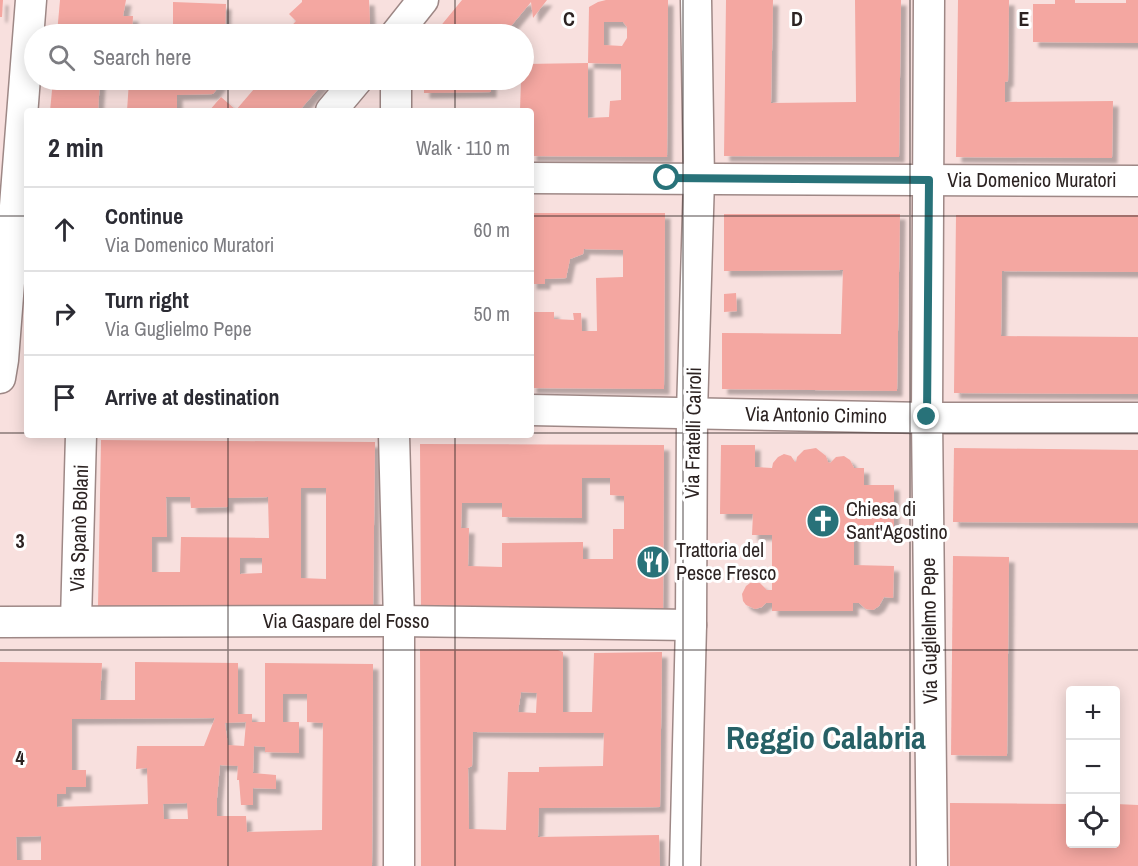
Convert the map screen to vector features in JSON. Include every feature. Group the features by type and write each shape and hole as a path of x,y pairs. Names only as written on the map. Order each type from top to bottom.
{"street":[{"path":"30,24 32,0"},
{"path":"395,0 395,24"},
{"path":"403,24 423,0"},
{"name":"Via Fratelli Cairoli","path":"685,866 691,625 692,412 699,179 696,0"},
{"name":"Via Guglielmo Pepe","path":"929,0 927,417 932,866"},
{"path":"0,378 24,82"},
{"path":"334,108 349,90"},
{"path":"396,90 396,108"},
{"name":"Via Domenico Muratori","path":"534,178 1138,181"},
{"name":"Via Antonio Cimino","path":"534,410 1138,418"},
{"name":"Via Spanò Bolani","path":"76,621 81,438"},
{"path":"394,438 399,621 399,866"},
{"name":"Via Gaspare del Fosso","path":"0,622 399,621 691,625"}],"building":[{"path":"0,0 3,0 2,17 0,17"},
{"path":"60,0 126,0 123,16 133,16 133,24 58,24"},
{"path":"302,0 369,0 370,24 293,24 296,21 289,14"},
{"path":"462,0 547,0 533,18 531,2 513,24 442,24"},
{"path":"606,0 668,0 667,157 534,156 534,108 520,108 521,90 534,90 534,64 588,63 589,7","holes":["604,22 623,22 627,27 627,38 622,46 604,45","588,63 621,64 621,100 610,101 609,117 588,118"]},
{"path":"726,0 773,0 771,103 856,102 855,0 901,0 899,157 724,156"},
{"path":"958,0 1009,0 1008,81 1005,82 1005,102 1113,101 1112,158 956,157"},
{"path":"1055,0 1075,0 1075,3 1126,3 1126,0 1138,0 1138,43 1033,42 1033,4 1055,4"},
{"path":"173,2 226,4 225,24 173,24"},
{"path":"52,90 99,90 98,108 50,108"},
{"path":"128,90 216,90 213,94 177,95 177,108 127,108"},
{"path":"253,90 317,90 302,108 238,108"},
{"path":"424,90 491,90 491,92 424,93"},
{"path":"221,97 234,108 212,108"},
{"path":"534,213 665,213 664,389 534,388 534,312 554,312 554,319 574,320 573,313 581,313 582,331 597,331 596,278 623,277 623,250 584,249 583,254 570,259 566,278 545,279 545,284 534,284"},
{"path":"724,214 900,214 897,391 722,389 722,333 841,334 843,270 724,271"},
{"path":"956,215 1138,215 1138,272 1002,271 1001,336 1138,337 1138,394 954,393"},
{"path":"736,293 737,311 724,312 724,294"},
{"path":"101,440 375,442 373,611 98,607","holes":["301,488 326,488 326,579 301,578","166,497 190,497 191,508 228,507 228,498 268,497 269,538 181,537 180,572 152,572 152,537 167,537","240,558 262,558 262,573 240,574"]},
{"path":"420,444 664,445 663,614 421,611","holes":["582,478 610,478 610,495 624,496 624,529 613,529 613,559 583,559 583,542 502,543 502,567 468,566 469,528 461,528 462,503 502,503 502,517 582,518"]},
{"name":"Chiesa di Sant'Agostino","path":"721,445 755,445 755,467 772,468 778,457 784,454 791,456 796,462 797,457 804,450 816,448 826,456 830,463 836,457 844,456 850,460 854,468 864,468 864,485 894,485 894,529 854,529 854,565 894,566 893,598 884,597 879,606 873,610 866,609 859,603 853,603 853,611 772,611 772,603 766,603 755,609 746,605 742,594 750,583 760,583 767,590 772,590 772,535 752,535 753,514 720,514"},
{"path":"954,448 1138,450 1138,523 953,522"},
{"path":"953,556 1009,557 1007,756 951,755"},
{"path":"420,649 558,650 563,652 563,712 592,712 594,653 662,652 660,807 539,808 538,837 659,835 660,866 421,866","holes":["521,692 537,693 536,713 518,712","473,732 604,733 603,766 539,767 539,772 508,772 506,830 469,829 468,768 472,766"]},
{"path":"0,662 102,663 100,700 135,700 135,662 238,663 238,714 252,714 252,722 265,722 265,663 373,664 372,866 0,866","holes":["283,694 307,694 307,722 323,723 322,830 247,832 246,816 217,816 220,765 238,766 237,780 239,780 241,805 253,805 253,788 276,789 276,775 253,773 254,746 265,747 265,752 299,753 299,722 283,722","215,718 204,746 137,746 136,769 147,768 148,804 57,807 57,794 66,794 66,787 86,787 86,770 72,770 72,719","246,722 244,746 228,745 225,723","187,803 188,819 164,819 163,804","41,836 41,860 17,860 16,837"]},
{"path":"950,803 1066,804 1066,848 1120,848 1120,804 1138,805 1138,866 950,866"}],"place":[{"name":"Chiesa di Sant'Agostino","path":"823,521"},
{"name":"Trattoria del Pesce Fresco","path":"653,562"}],"district":[{"name":"Reggio Calabria","path":"826,738"}],"route":[{"path":"667,178 929,180 927,417"}]}
